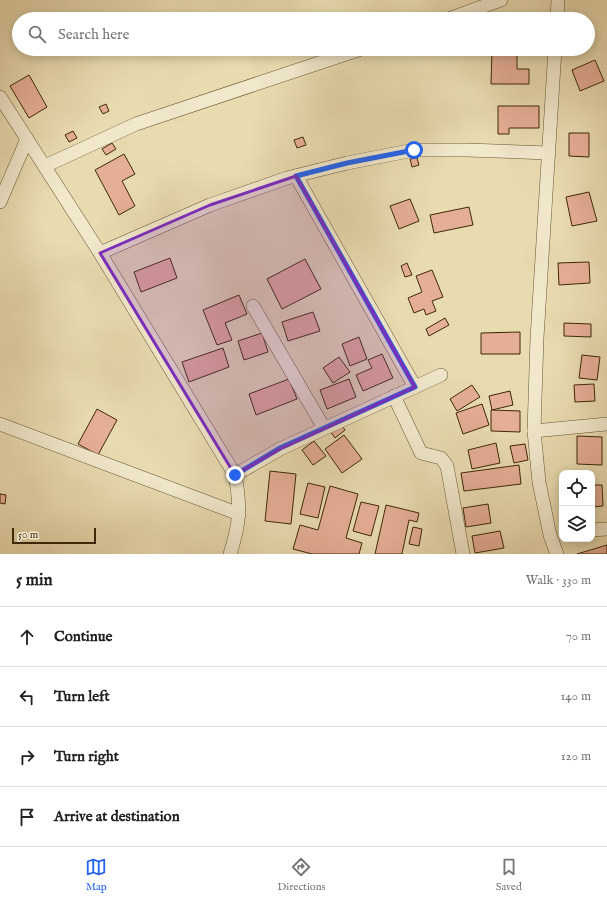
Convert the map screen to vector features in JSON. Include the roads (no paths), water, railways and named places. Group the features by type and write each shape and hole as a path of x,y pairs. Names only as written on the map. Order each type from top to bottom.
{"street":[{"path":"463,12 482,3 501,0"},
{"path":"557,12 558,0"},
{"path":"45,166 136,124 340,56"},
{"path":"555,56 550,153 537,338 534,431 538,482 556,534 557,554"},
{"path":"0,97 100,253 235,475 239,500 239,514 236,533 230,554"},
{"path":"0,202 27,139"},
{"path":"100,253 210,205 296,176 347,163 414,150 550,153"},
{"path":"296,176 415,387"},
{"path":"253,306 324,428"},
{"path":"235,475 280,448 441,375"},
{"path":"394,396 421,453 441,458 447,466 463,554"},
{"path":"0,424 239,514"},
{"path":"534,431 607,424"},
{"path":"595,530 607,529"}]}
